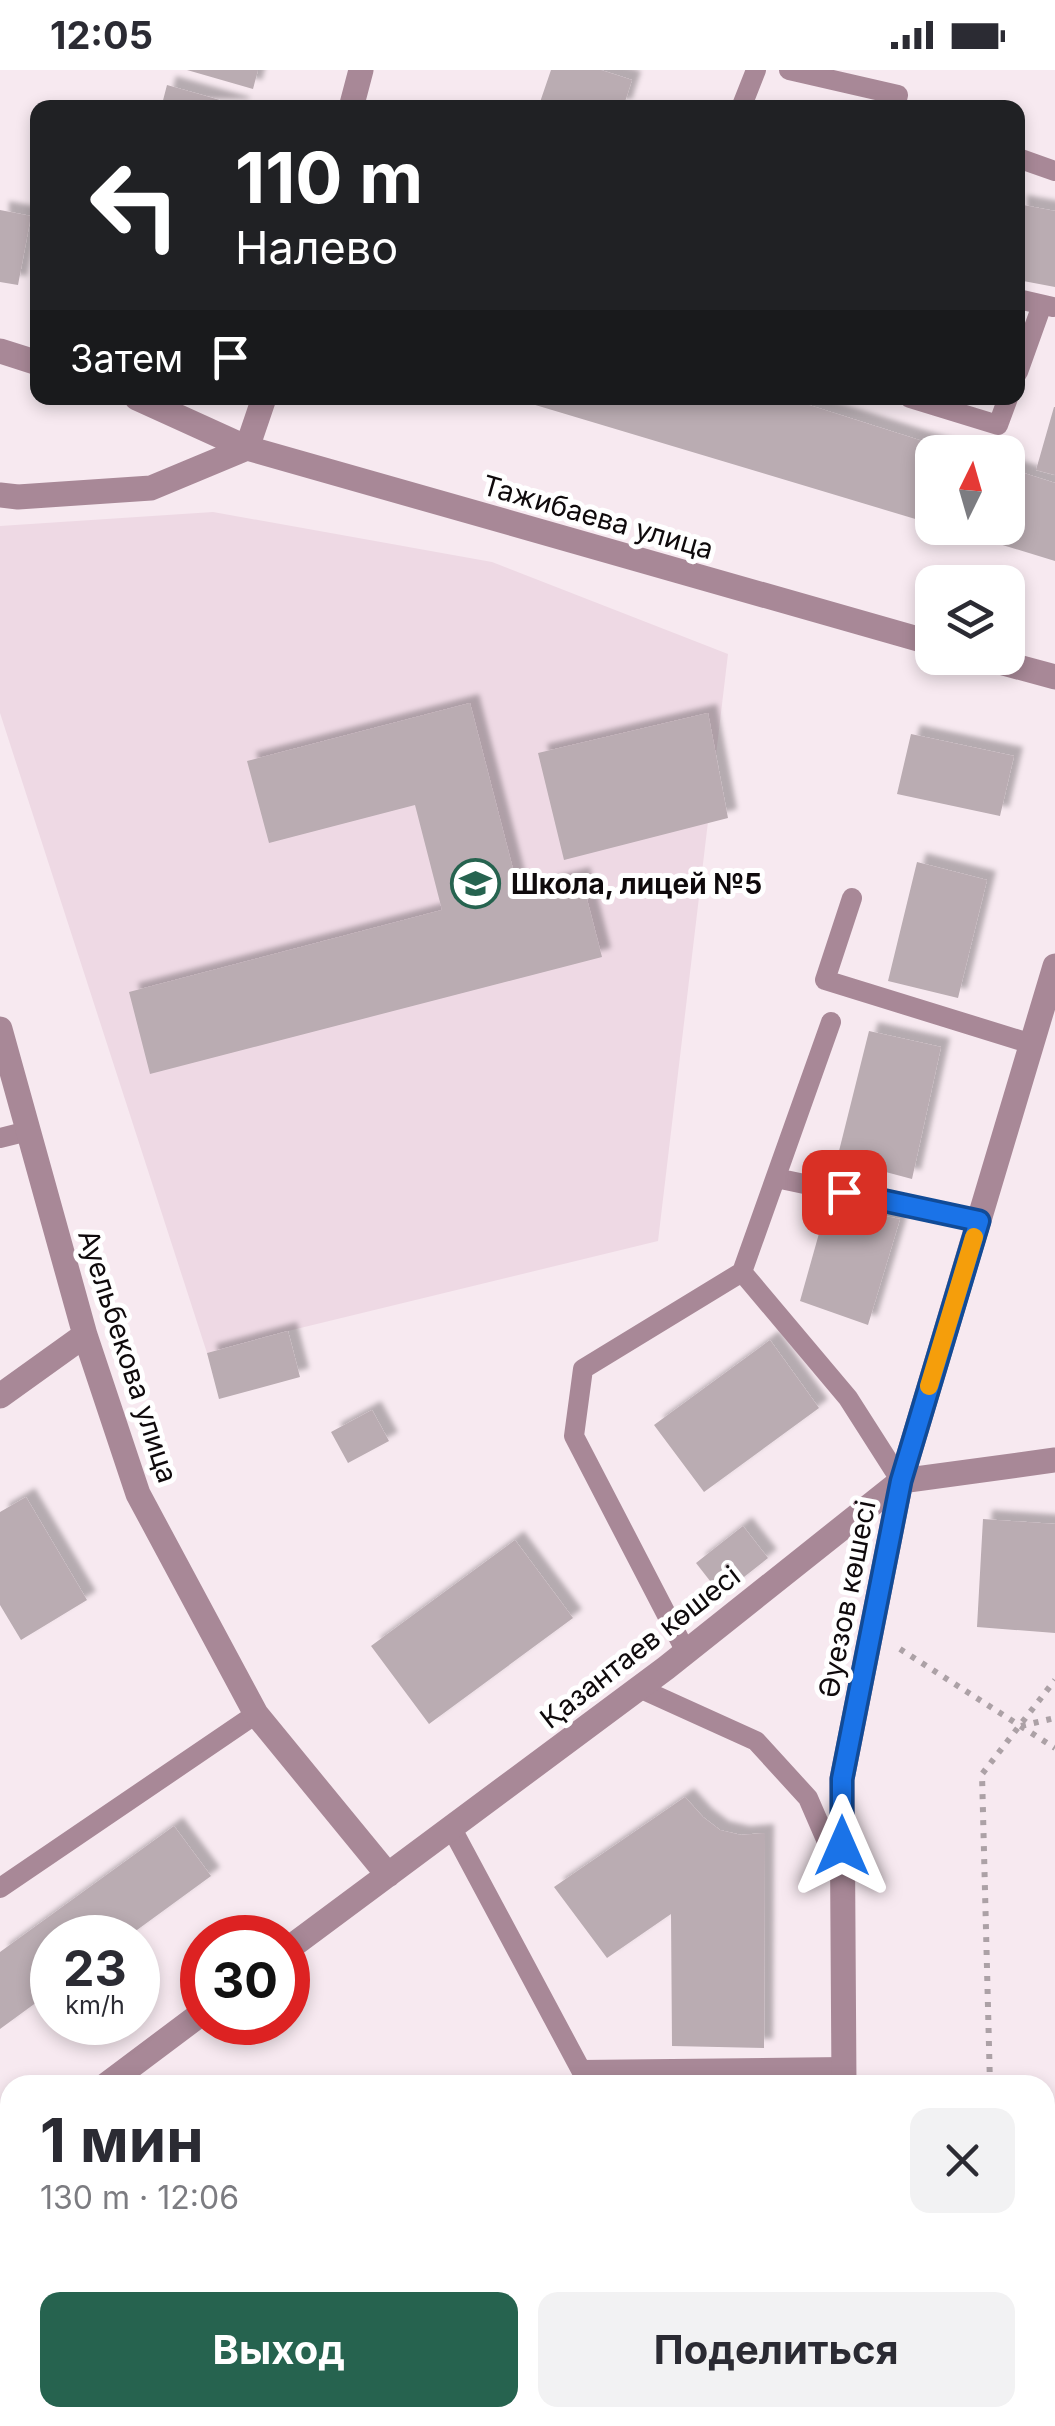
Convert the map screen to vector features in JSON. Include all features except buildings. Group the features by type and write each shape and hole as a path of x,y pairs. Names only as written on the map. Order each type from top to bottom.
{"street":[{"path":"353,100 362,70"},
{"path":"0,350 30,360"},
{"name":"Тажибаева улица","path":"152,405 247,448 915,638"},
{"path":"0,496 151,488 247,448 262,405"},
{"path":"1025,669 1055,677"},
{"name":"Әуезов көшесі","path":"844,2075 842,1779 901,1481 1055,966"},
{"name":"Ауельбекова улица","path":"0,1028 85,1336 138,1494 256,1714 388,1875"},
{"path":"0,1396 85,1336"},
{"path":"901,1481 1055,1460"},
{"name":"Қазантаев көшесі","path":"310,1934 640,1688 901,1481"},
{"path":"119,2075 180,2030"}],"lane":[{"path":"744,100 756,70"},
{"path":"789,70 898,95 897,100"},
{"path":"1025,160 1055,171"},
{"path":"1025,357 1048,306"},
{"path":"933,405 998,425 1005,405"},
{"path":"852,898 826,980 1032,1044"},
{"path":"686,1652 574,1436 582,1369 742,1272 832,1022"},
{"path":"0,1138 28,1132"},
{"path":"776,1178 979,1221"},
{"path":"742,1272 848,1398 901,1481"},
{"path":"640,1688 756,1741 808,1798 842,1879"},
{"path":"0,1888 256,1714"},
{"path":"451,1828 581,2070 800,2075"}],"path":[{"path":"872,1630 1055,1748"},
{"path":"990,2075 982,1774 1055,1680"},
{"path":"1019,1726 1055,1718"}],"shaded area":[{"path":"213,512 492,562 728,654 658,1241 207,1353 0,713 0,526"}],"slow traffic":[{"path":"929,1386 974,1237"}],"place":[{"name":"Школа, лицей №5","path":"476,884"}],"route":[{"path":"842,1846 842,1779 901,1481 979,1221 844,1192"}]}
